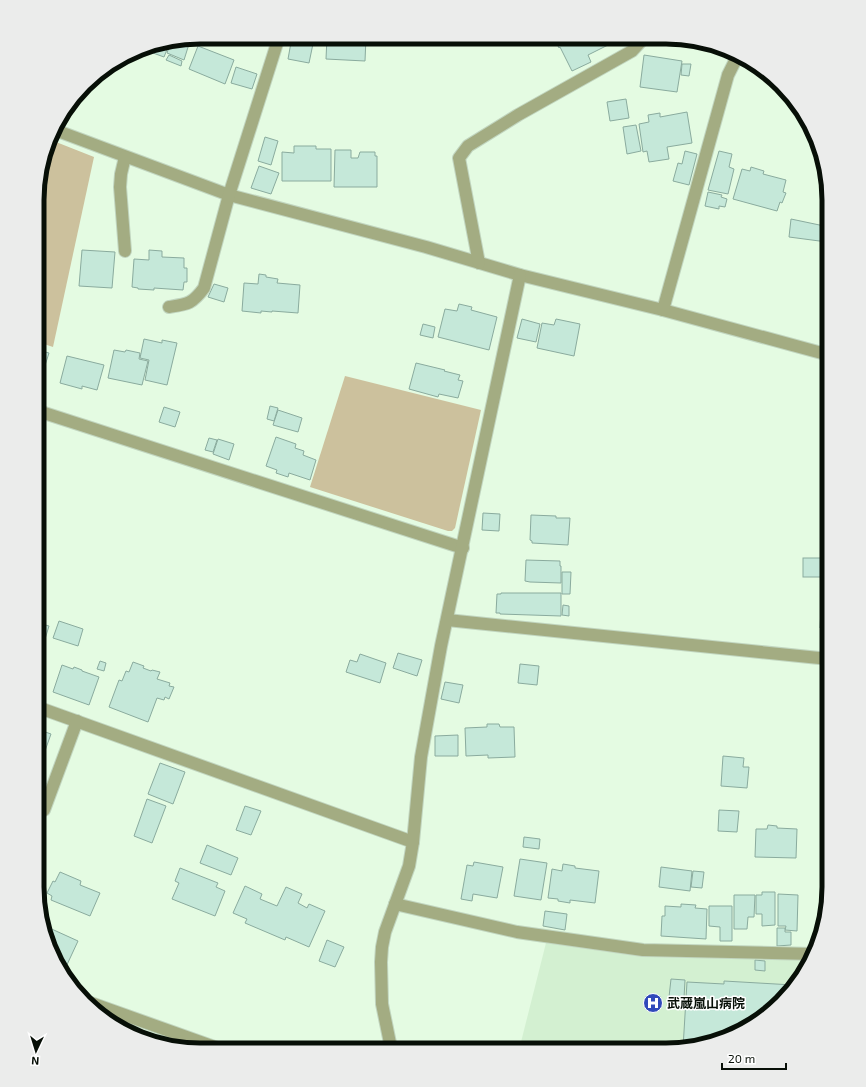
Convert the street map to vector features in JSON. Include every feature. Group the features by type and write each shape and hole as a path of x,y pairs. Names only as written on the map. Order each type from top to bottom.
{"street":[{"path":"169,306 187,304 196,298 204,288 229,195 277,44"},
{"path":"479,263 459,158 468,146 632,51 638,44"},
{"path":"663,310 728,75 735,60"},
{"path":"60,132 229,195 426,247 520,275 663,310 822,353"},
{"path":"125,156 120,187 125,251"},
{"path":"390,1043 382,1004 382,947 385,932 409,866 413,842 421,757 447,620 520,275"},
{"path":"44,412 462,548"},
{"path":"447,620 822,658"},
{"path":"44,709 413,842"},
{"path":"44,810 77,721"},
{"path":"395,904 517,932 643,950 807,954"},
{"path":"99,1006 203,1043"}],"shaded area":[{"path":"55,142 94,157 53,347 44,344 44,189 49,159"},
{"path":"345,376 481,410 455,528 452,531 310,487"},
{"name":"武蔵嵐山病院","path":"546,943 643,957 804,960 790,982 761,1011 735,1027 707,1038 677,1043 521,1043"}],"building":[{"path":"189,44 184,60 167,53 169,47"},
{"path":"291,44 313,44 309,63 288,59"},
{"path":"327,44 366,44 365,61 326,59"},
{"path":"557,44 608,45 588,55 591,62 572,71 560,47 559,48"},
{"path":"198,46 234,60 225,84 189,69"},
{"path":"168,47 164,57 150,52"},
{"path":"169,55 182,61 181,66 166,60"},
{"path":"644,55 682,61 677,92 640,87"},
{"path":"682,64 691,64 689,76 681,75"},
{"path":"236,67 257,74 252,89 231,83"},
{"path":"626,99 629,118 610,121 607,102"},
{"path":"687,112 692,143 667,147 669,159 649,162 647,151 643,152 639,124 649,122 648,115 660,113 660,117"},
{"path":"636,125 641,151 627,154 623,127"},
{"path":"265,137 278,141 271,165 258,161"},
{"path":"294,146 316,146 316,149 331,149 331,181 282,181 282,152 294,153"},
{"path":"335,150 351,150 351,158 358,158 360,152 375,152 375,156 377,156 377,187 334,187"},
{"path":"685,151 697,154 689,185 673,181 678,163 682,164"},
{"path":"719,151 732,154 729,167 734,169 728,194 708,190"},
{"path":"259,166 279,173 271,194 251,188"},
{"path":"751,167 764,171 763,174 786,180 783,192 786,193 782,203 780,202 777,211 733,199 742,169 750,171"},
{"path":"708,192 722,195 721,197 727,199 725,207 719,206 719,209 705,206"},
{"path":"791,219 822,226 822,241 789,237"},
{"path":"82,250 115,252 112,288 79,286"},
{"path":"149,250 162,251 162,257 184,258 184,268 187,268 187,282 184,282 183,290 154,288 154,290 132,287 134,259 149,260"},
{"path":"259,274 278,279 277,283 300,285 298,313 261,311 261,313 242,311 244,283 258,284"},
{"path":"214,284 228,288 224,302 208,297"},
{"path":"459,304 472,307 471,310 497,317 489,350 438,337 445,309 457,311"},
{"path":"522,319 540,324 536,342 517,338"},
{"path":"556,319 580,324 574,356 537,348 542,323 554,325"},
{"path":"423,324 435,327 433,338 420,335"},
{"path":"144,339 162,343 162,340 177,343 167,385 145,380 149,360 140,358"},
{"path":"114,350 125,352 126,350 140,353 139,359 148,361 142,385 108,378"},
{"path":"44,352 49,353 44,368"},
{"path":"67,356 104,365 97,390 82,386 82,389 60,383"},
{"path":"416,363 460,375 458,380 463,381 458,398 439,394 438,397 409,389"},
{"path":"270,406 278,408 274,421 267,419"},
{"path":"164,407 180,412 175,427 159,422"},
{"path":"278,410 302,418 298,432 273,425"},
{"path":"276,437 296,444 295,448 304,451 303,455 316,460 310,480 289,473 288,477 276,473 277,470 266,466"},
{"path":"209,438 217,440 213,452 205,450"},
{"path":"218,439 234,444 229,460 213,454"},
{"path":"483,513 500,514 499,531 482,530"},
{"path":"531,515 570,518 568,545 532,543 530,540"},
{"path":"803,558 822,558 822,577 803,577"},
{"path":"526,560 560,561 561,583 525,581"},
{"path":"562,572 571,572 570,594 562,594"},
{"path":"561,593 561,616 496,613 497,594"},
{"path":"563,605 569,606 569,616 562,615"},
{"path":"821,610 822,610 822,628 820,628"},
{"path":"59,621 83,629 78,646 53,638"},
{"path":"44,625 49,626 44,642"},
{"path":"398,653 422,660 417,676 393,668"},
{"path":"360,654 386,663 380,683 346,672 350,660 357,662"},
{"path":"100,661 106,663 104,671 97,669"},
{"path":"133,662 144,666 143,668 151,671 160,672 157,679 170,683 169,686 174,687 169,699 165,697 164,700 157,698 148,722 109,707 119,680 122,681 126,671 129,672"},
{"path":"520,664 539,666 537,685 518,683"},
{"path":"62,665 73,669 74,667 99,677 89,705 53,692"},
{"path":"445,682 463,685 459,703 441,699"},
{"path":"487,724 499,724 500,727 514,727 515,757 488,758 488,755 466,756 465,728 487,727"},
{"path":"44,732 51,734 44,754"},
{"path":"458,735 458,756 435,756 435,736"},
{"path":"723,756 744,758 743,767 749,767 747,788 721,786"},
{"path":"160,763 185,772 173,804 148,794"},
{"path":"147,799 166,806 152,843 134,836"},
{"path":"245,806 261,811 251,835 236,830"},
{"path":"719,810 739,811 737,832 718,831"},
{"path":"768,825 777,826 777,828 797,829 796,858 755,857 756,829 767,829"},
{"path":"524,837 540,839 539,849 523,847"},
{"path":"207,845 238,858 231,875 200,863"},
{"path":"520,859 547,863 541,900 514,896"},
{"path":"474,862 503,867 497,898 473,894 472,901 461,899 467,865 473,866"},
{"path":"563,864 575,866 575,868 599,871 595,903 570,900 570,903 558,901 558,899 548,898 552,869 562,871"},
{"path":"661,867 692,871 690,891 659,887"},
{"path":"180,868 218,883 216,887 225,891 215,916 172,899 179,883 175,881"},
{"path":"693,871 704,872 702,888 691,887"},
{"path":"60,872 81,881 80,885 100,893 90,916 51,900 52,896 47,893 53,881 55,882"},
{"path":"245,886 262,894 260,899 277,906 286,887 302,894 298,903 307,908 309,904 325,911 309,947 286,937 285,940 245,923 247,919 233,913"},
{"path":"762,892 775,892 775,925 762,926 762,914 756,914 756,895 762,895"},
{"path":"778,894 798,895 797,931 785,930 786,926 778,926"},
{"path":"734,895 755,895 754,917 748,917 747,929 734,929"},
{"path":"681,904 696,905 695,908 707,909 706,939 661,936 662,916 665,916 665,906 681,907"},
{"path":"709,906 732,906 732,941 720,941 720,927 709,926"},
{"path":"545,911 567,914 565,930 543,926"},
{"path":"818,913 820,913 817,928 816,930"},
{"path":"49,928 78,941 66,967 56,947"},
{"path":"777,928 785,928 785,932 791,932 791,945 777,946"},
{"path":"327,940 344,947 335,967 319,961"},
{"path":"755,960 765,961 765,971 755,970"},
{"path":"671,979 685,980 684,998 669,997"},
{"path":"724,981 788,985 761,1011 735,1027 707,1038 683,1042 687,982 724,984"}],"place":[{"name":"武蔵嵐山病院","path":"653,1003"}]}
